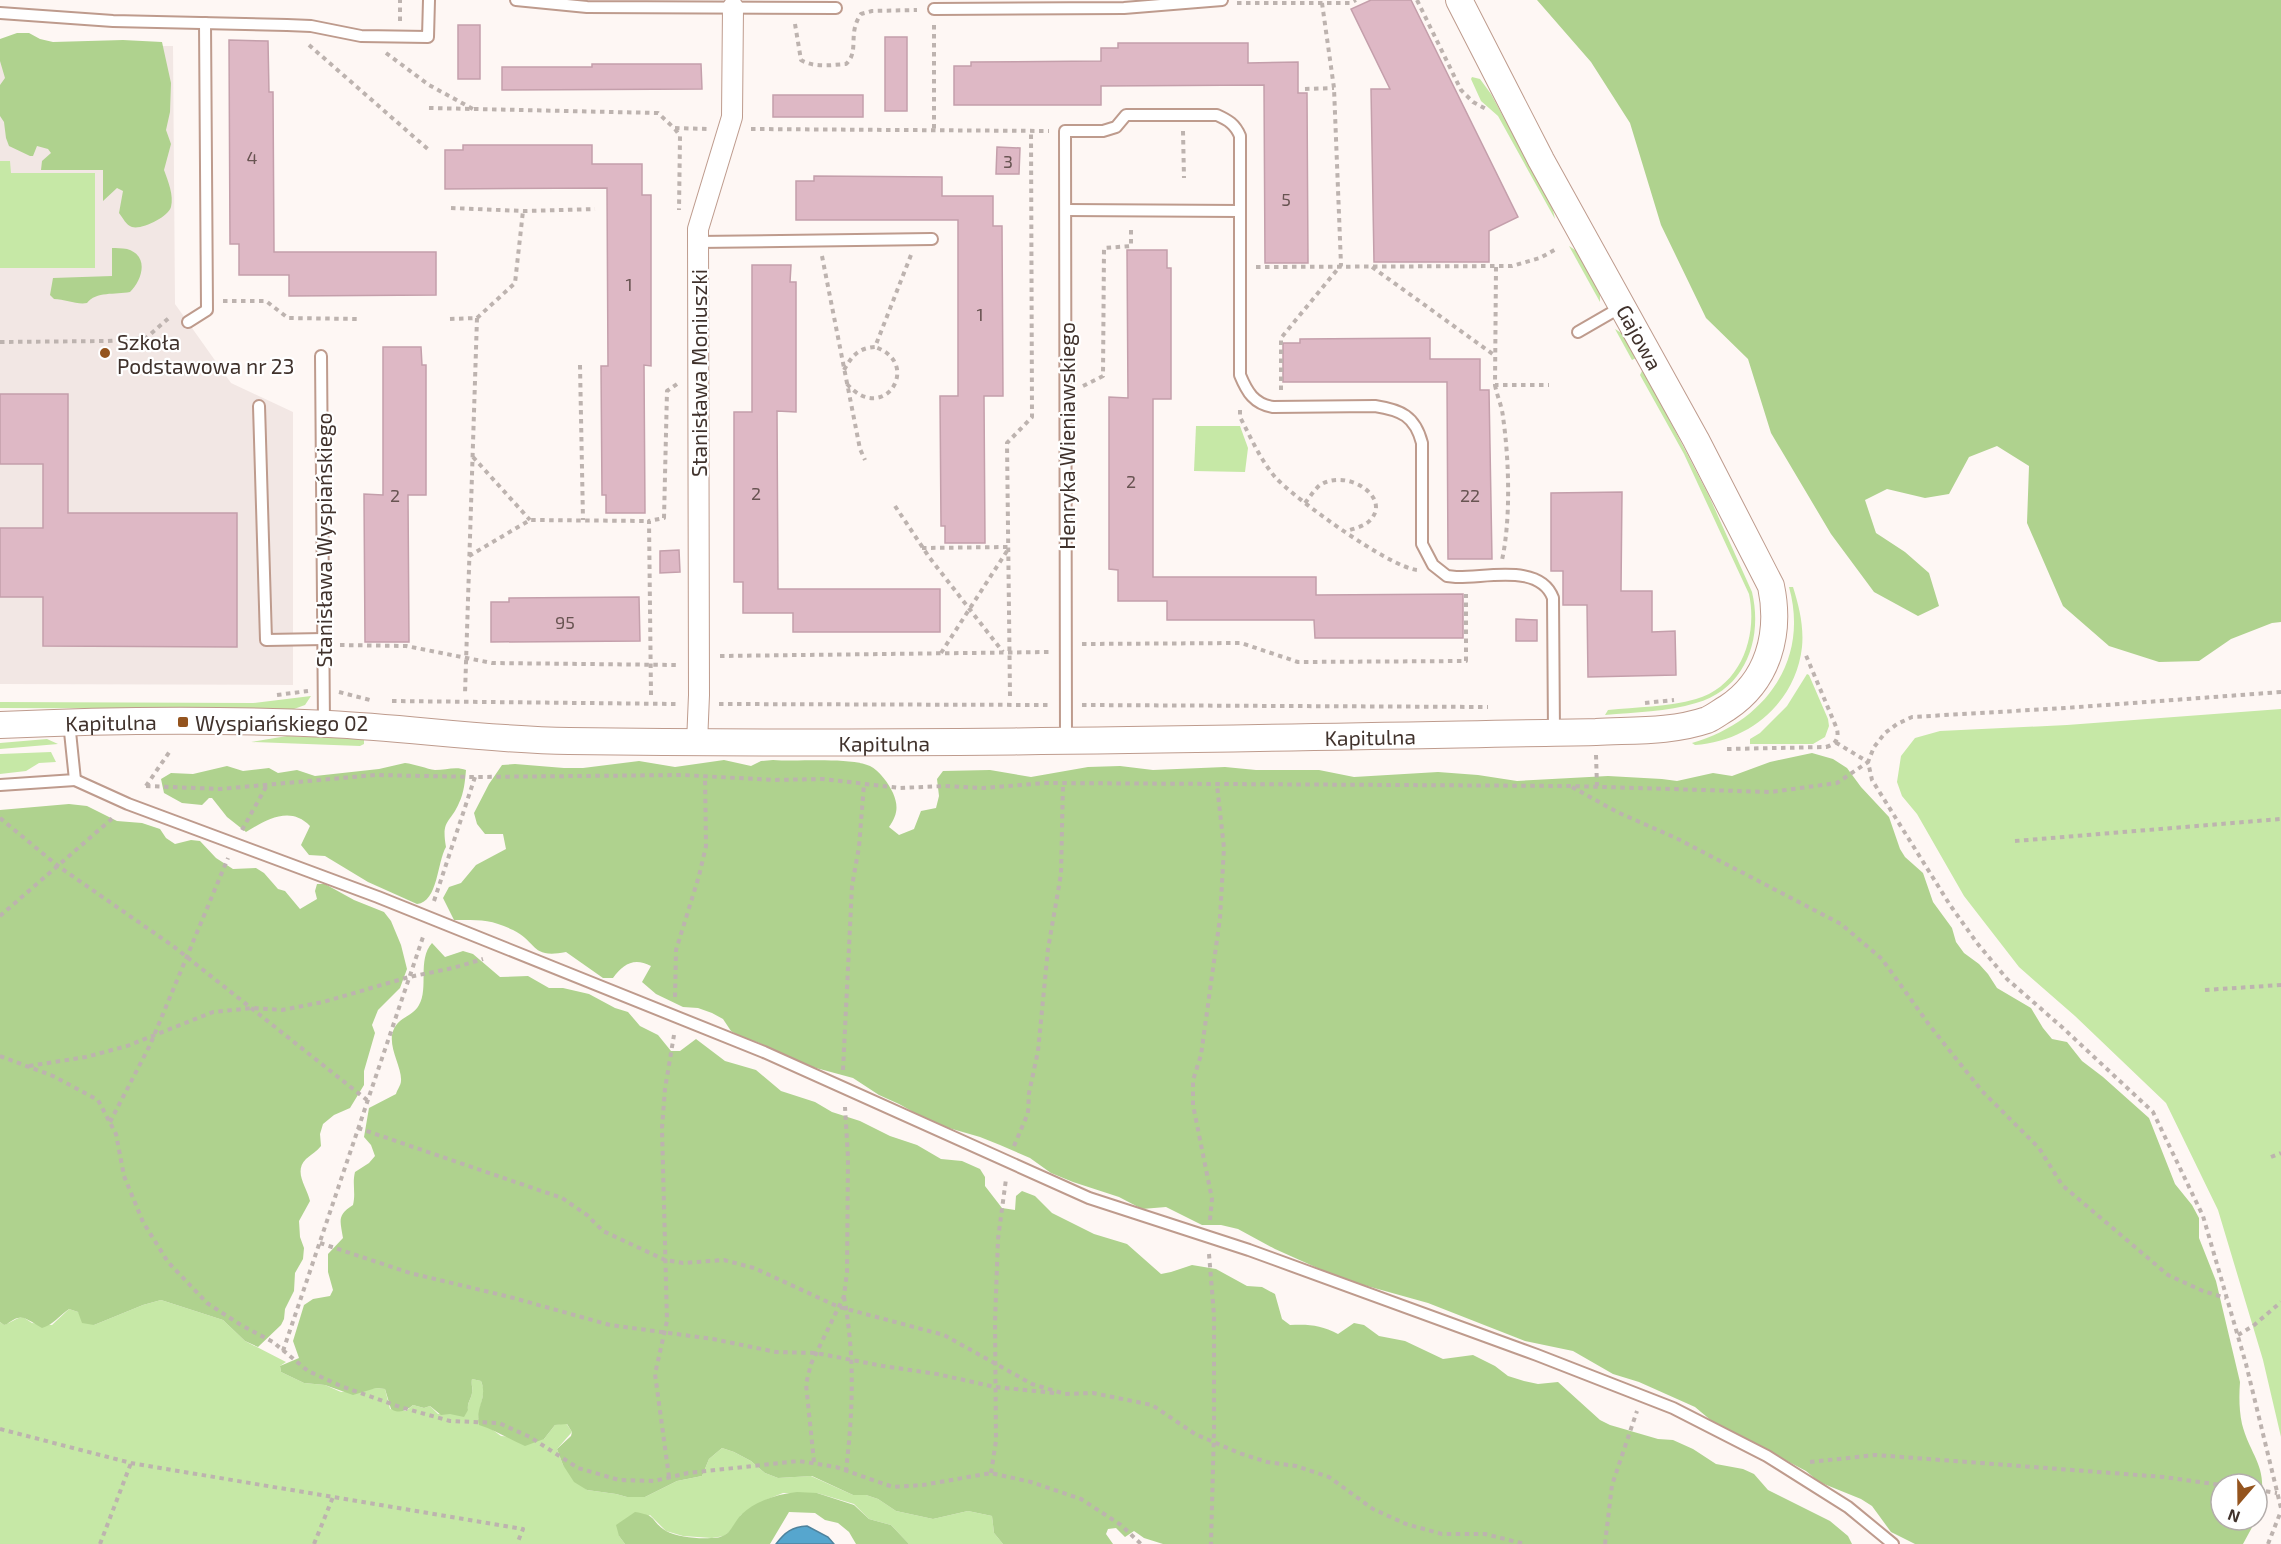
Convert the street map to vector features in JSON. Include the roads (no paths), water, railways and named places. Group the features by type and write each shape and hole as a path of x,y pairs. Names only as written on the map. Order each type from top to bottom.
{"street":[{"name":"Gajowa","path":"1459,0 1541,160 1690,429 1771,586 1775,614 1772,648 1754,683"},
{"name":"Stanisława Moniuszki","path":"697,743 699,704 698,229 732,117 733,7"},
{"name":"Kapitulna","path":"0,725 69,722 324,724 562,741 697,743 1066,742 1554,733 1686,725 1709,719 1724,710 1741,698 1754,683"}],"lane":[{"path":"0,13 113,21 311,26 360,36 428,37 429,0"},
{"path":"516,0 587,7 836,8"},
{"path":"934,9 1124,8 1222,0"},
{"path":"188,322 207,310 205,23"},
{"name":"Henryka Wieniawskiego","path":"1066,742 1065,131 1103,131 1116,127 1126,115 1217,115 1228,120 1236,127 1240,136 1240,211"},
{"path":"1066,210 1240,211 1240,375 1249,394 1263,406 1375,406 1390,409 1410,419 1418,428 1422,443 1422,544 1433,566 1448,576 1523,575 1535,577 1545,583 1553,598 1554,733"},
{"path":"698,242 932,239"},
{"path":"1578,332 1623,306"},
{"name":"Stanisława Wyspiańskiego","path":"321,356 324,724"},
{"path":"259,406 266,640 324,642"},
{"path":"69,722 75,780"},
{"path":"0,785 75,780 128,804 428,918 675,1017 844,1088 1089,1198 1208,1236 1537,1355 1672,1408 1780,1464 1848,1507 1893,1544"}],"water":[{"path":"807,1526 828,1537 834,1544 776,1544 789,1531"}],"place":[{"name":"Szkoła Podstawowa nr 23","path":"105,353"},
{"name":"Wyspiańskiego 02","path":"183,722"}]}
